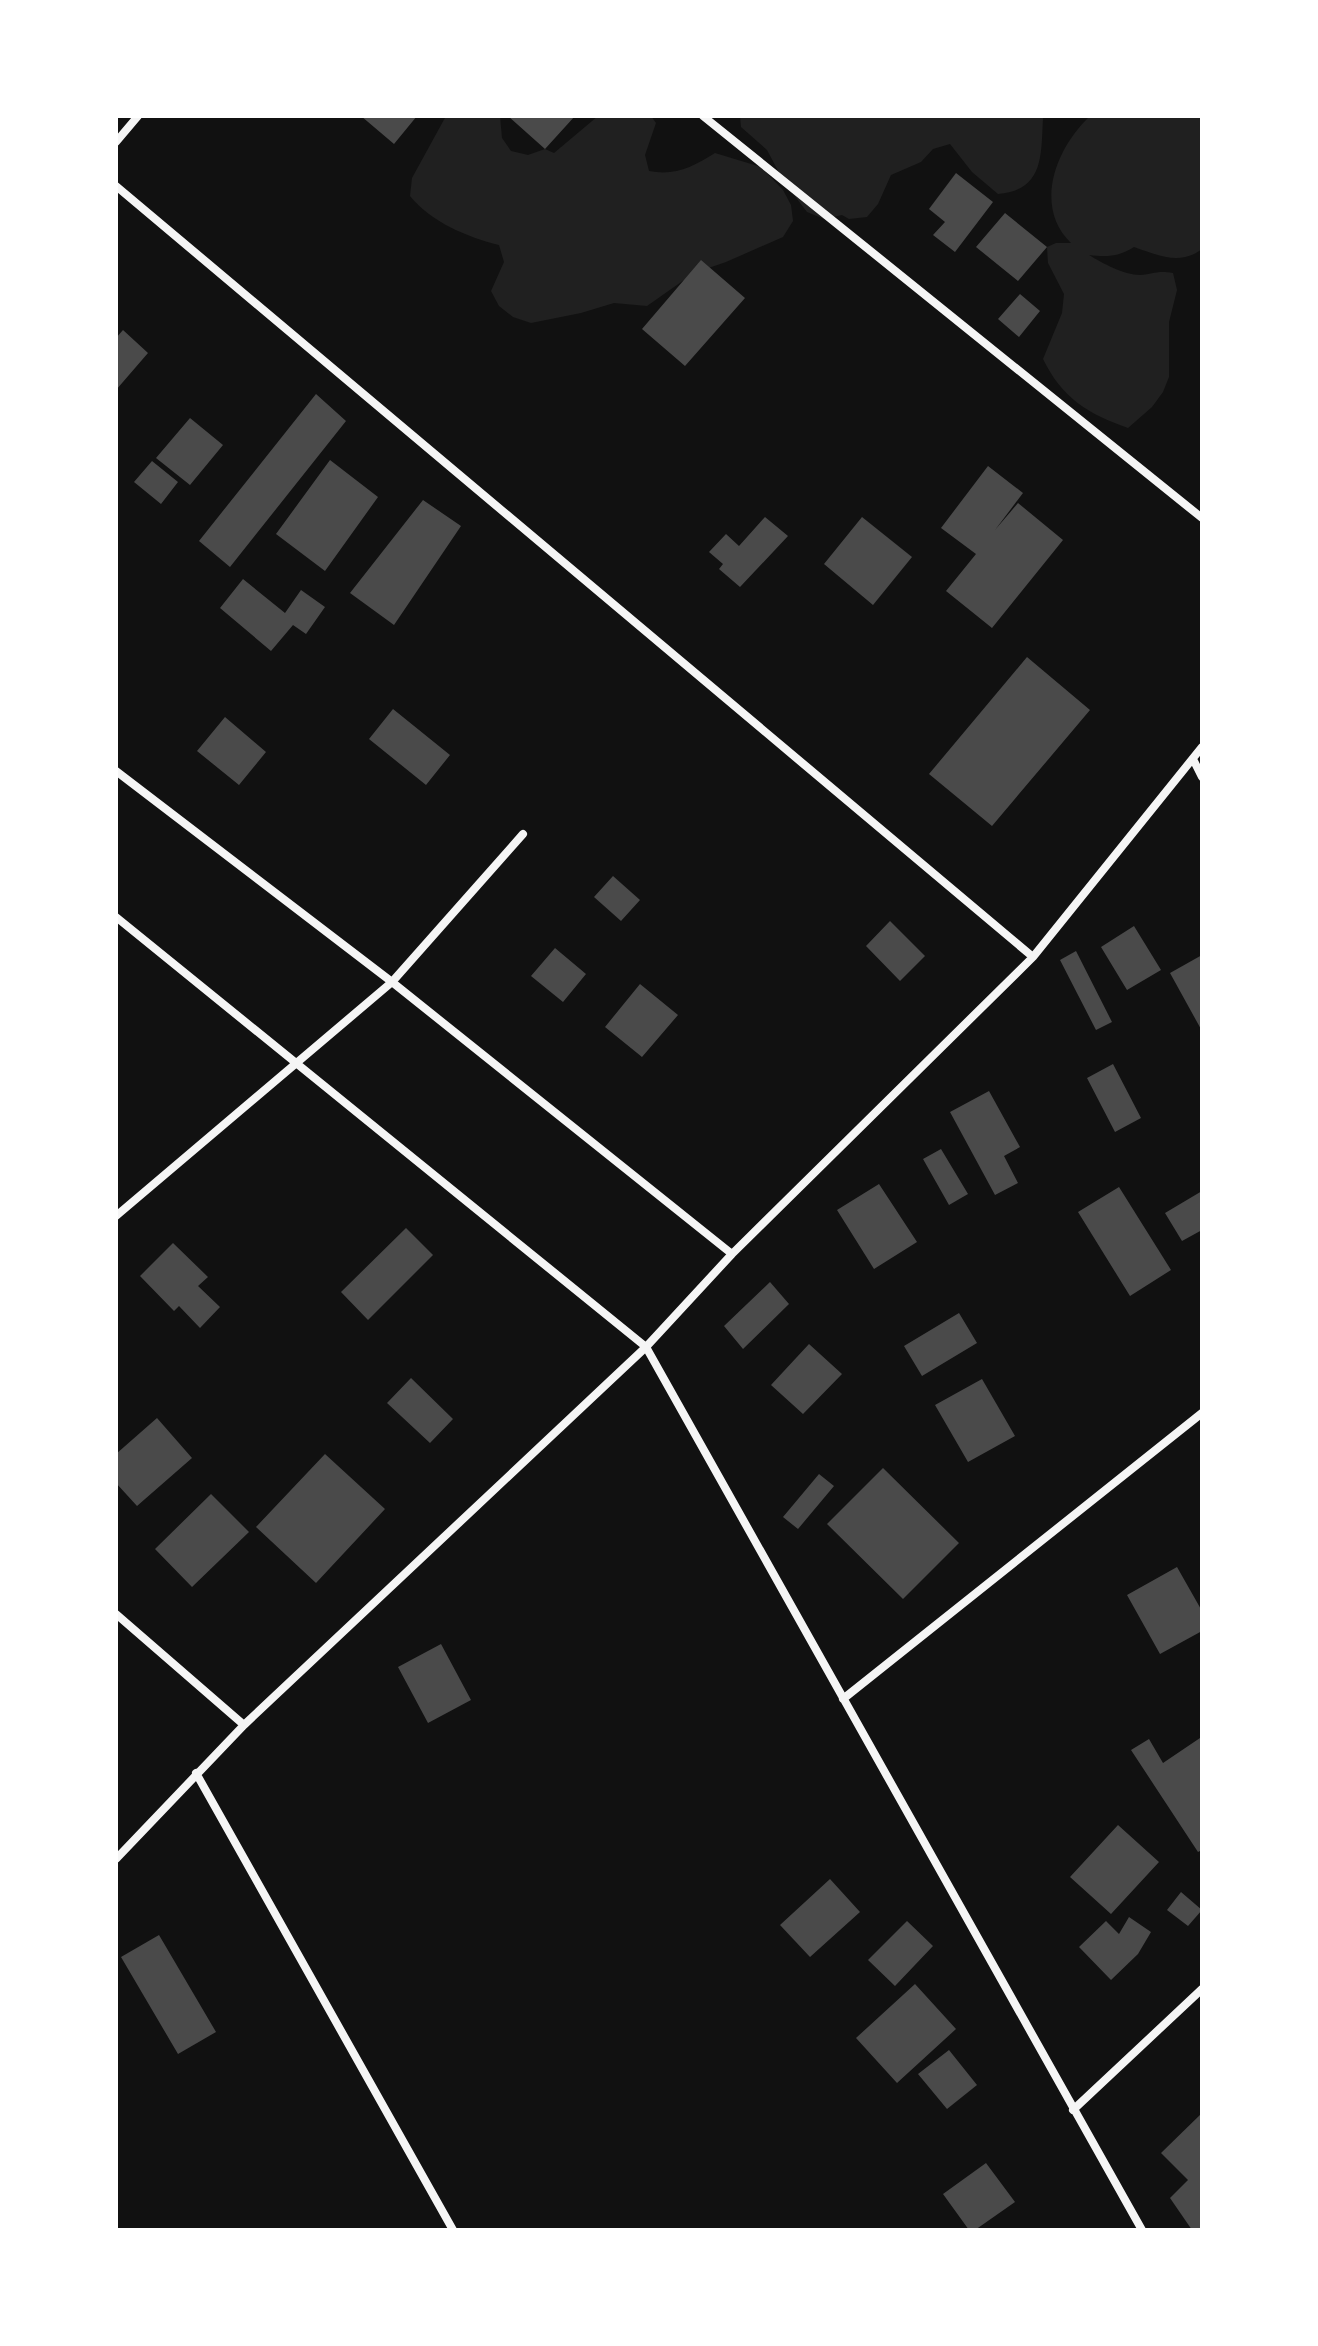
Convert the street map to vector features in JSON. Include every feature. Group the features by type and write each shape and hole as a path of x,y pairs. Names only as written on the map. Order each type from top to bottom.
{"street":[{"path":"116,142 138,116"},
{"path":"703,116 1202,518"},
{"path":"116,186 1033,957"},
{"path":"116,1859 244,1725 646,1347 732,1254 1033,957 1202,747"},
{"path":"1193,759 1202,777"},
{"path":"116,771 392,982 732,1254"},
{"path":"116,1216 392,982 523,834"},
{"path":"116,917 646,1347 1142,2230"},
{"path":"843,1699 1202,1413"},
{"path":"116,1614 244,1725"},
{"path":"196,1773 453,2230"},
{"path":"1073,2110 1202,1989"}],"shaded area":[{"path":"446,116 500,116 502,138 511,151 528,155 545,149 554,153 598,116 651,116 656,123 645,155 649,171 684,169 715,153 761,167 783,190 791,205 793,221 783,237 694,273 647,306 614,303 531,323 513,317 499,306 491,291 504,262 499,245 450,227 428,214 410,196 412,178"},
{"path":"740,116 1043,116 1042,145 1032,178 1013,191 998,194 972,172 950,144 933,149 921,162 891,175 878,204 867,217 849,219 842,215 824,219 807,212 784,182 767,150 741,127"},
{"path":"1090,116 1202,116 1202,249 1177,258 1134,247 1112,256 1089,255 1127,273 1173,273 1177,290 1169,322 1169,377 1152,407 1128,428 1078,403 1050,373 1043,359 1062,313 1064,294 1048,263 1047,247 1056,243 1071,243 1053,212 1051,195 1054,178 1067,144"}],"building":[{"path":"361,116 417,116 394,144"},
{"path":"508,116 575,116 545,149"},
{"path":"956,173 993,202 955,252 933,235 945,222 929,209"},
{"path":"1005,213 1047,247 1018,281 976,247"},
{"path":"701,260 745,298 685,366 642,329"},
{"path":"1020,294 1040,311 1019,337 998,319"},
{"path":"123,330 148,353 116,390 116,338"},
{"path":"316,394 346,421 230,567 199,541"},
{"path":"190,418 223,445 190,485 156,458"},
{"path":"330,460 378,497 325,571 276,534"},
{"path":"152,461 178,482 161,504 134,482"},
{"path":"988,466 1023,493 995,530 1018,503 1063,540 992,628 946,591 976,554 941,528"},
{"path":"423,500 461,526 394,625 350,593"},
{"path":"765,517 788,536 740,587 719,569 723,564 709,552 726,534 739,546"},
{"path":"862,517 912,557 873,605 824,564"},
{"path":"243,579 285,613 301,590 325,607 306,634 293,625 271,651 220,608"},
{"path":"1027,657 1090,710 992,826 929,774"},
{"path":"393,709 450,755 426,785 369,739"},
{"path":"225,717 266,752 239,785 197,751"},
{"path":"613,876 640,900 621,921 594,897"},
{"path":"890,921 925,956 900,981 866,946"},
{"path":"1134,926 1161,970 1127,990 1101,947"},
{"path":"555,948 586,974 563,1002 531,976"},
{"path":"1076,951 1112,1022 1096,1030 1060,960"},
{"path":"1202,955 1202,1031 1170,973"},
{"path":"640,984 678,1015 642,1057 605,1027"},
{"path":"1113,1064 1141,1118 1115,1132 1087,1078"},
{"path":"989,1091 1020,1147 1004,1156 1018,1183 995,1195 950,1112"},
{"path":"941,1149 968,1194 949,1205 923,1159"},
{"path":"879,1184 917,1242 874,1269 837,1210"},
{"path":"1119,1187 1171,1270 1130,1296 1078,1212"},
{"path":"1202,1191 1202,1230 1182,1241 1165,1213"},
{"path":"406,1228 433,1255 368,1320 341,1292"},
{"path":"173,1243 208,1277 198,1286 220,1307 200,1328 179,1306 174,1311 140,1276"},
{"path":"770,1282 789,1304 743,1349 724,1326"},
{"path":"959,1313 977,1343 922,1376 904,1346"},
{"path":"809,1344 842,1374 803,1414 771,1385"},
{"path":"411,1378 453,1419 430,1443 387,1403"},
{"path":"982,1379 1015,1436 968,1462 935,1405"},
{"path":"157,1418 192,1458 137,1506 116,1483 116,1454"},
{"path":"325,1454 385,1509 316,1583 256,1527"},
{"path":"883,1468 959,1543 903,1599 827,1524"},
{"path":"819,1474 834,1486 798,1529 783,1517"},
{"path":"211,1494 249,1532 192,1587 155,1549"},
{"path":"1177,1567 1202,1611 1202,1631 1160,1654 1127,1595"},
{"path":"441,1644 471,1700 428,1723 398,1667"},
{"path":"1200,1738 1202,1850 1198,1852 1131,1750 1149,1739 1163,1763"},
{"path":"1118,1825 1159,1862 1111,1914 1070,1877"},
{"path":"830,1879 860,1912 810,1957 780,1925"},
{"path":"1181,1892 1202,1910 1188,1926 1167,1910"},
{"path":"1129,1917 1151,1932 1138,1954 1111,1980 1079,1947 1106,1921 1119,1934"},
{"path":"907,1921 933,1946 895,1986 868,1960"},
{"path":"159,1935 216,2032 178,2054 121,1957"},
{"path":"915,1984 956,2029 897,2083 856,2038"},
{"path":"949,2050 977,2085 947,2109 918,2074"},
{"path":"1202,2113 1202,2230 1192,2230 1170,2198 1188,2180 1161,2153"},
{"path":"986,2163 1015,2202 975,2230 969,2230 943,2194"}]}
